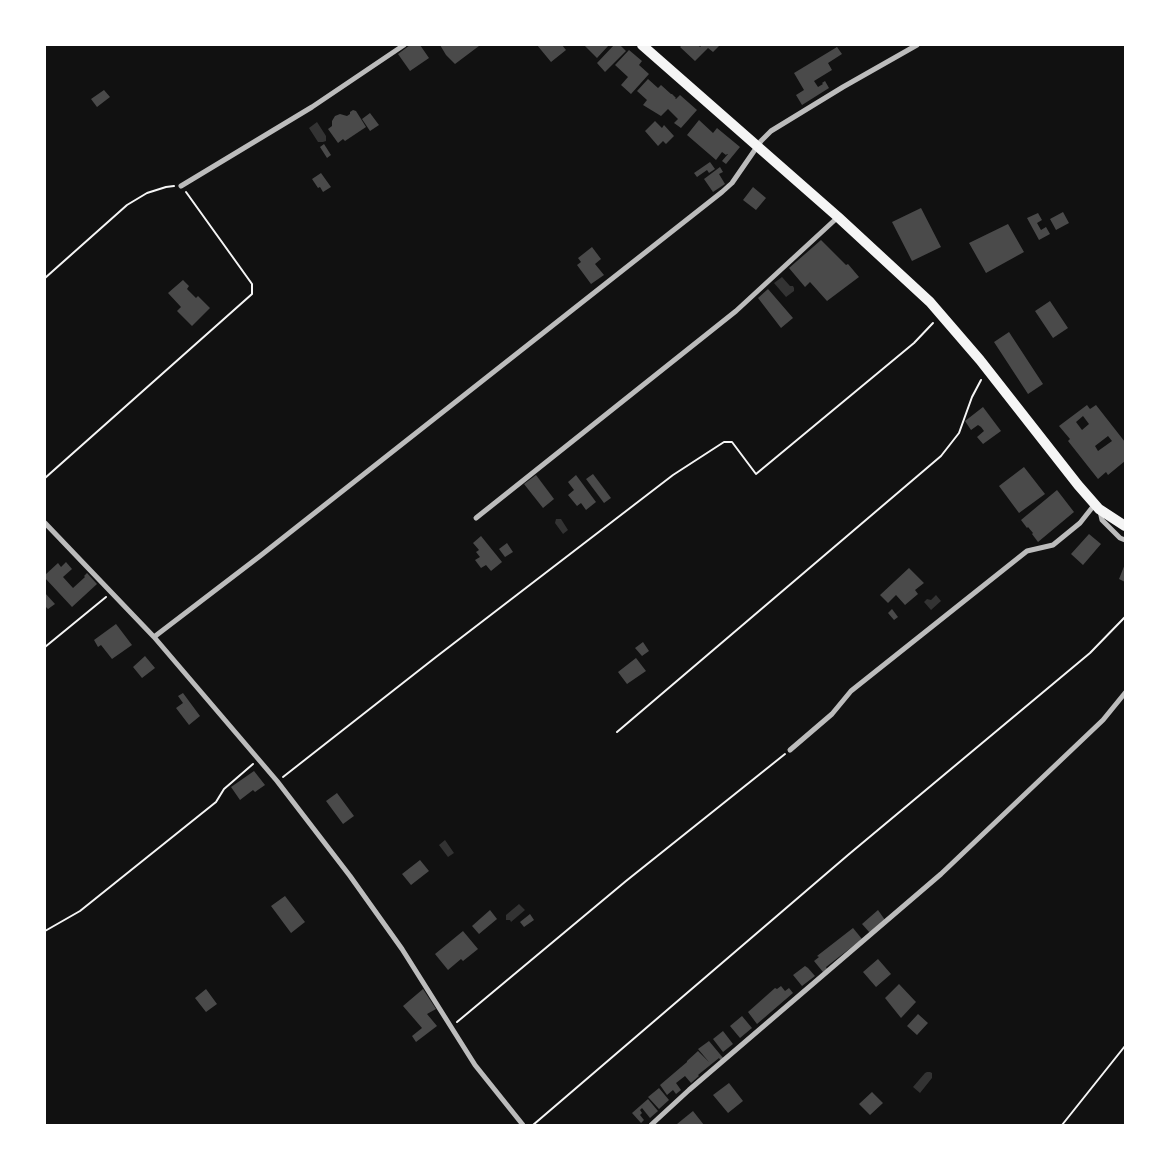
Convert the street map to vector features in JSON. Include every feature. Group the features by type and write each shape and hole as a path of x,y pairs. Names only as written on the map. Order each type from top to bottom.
{"main road":[{"path":"642,45 905,278 941,314 987,369 1078,485 1097,506 1125,526"}],"street":[{"path":"181,186 312,107 404,45"},
{"path":"154,637 260,556 722,192 732,183 771,131 917,45"},
{"path":"476,518 736,311 838,217"},
{"path":"790,750 832,714 851,691 1027,551 1053,545 1097,506 1102,520 1120,538 1125,540"},
{"path":"45,523 154,637 276,781 350,876 402,949 475,1065 523,1125"},
{"path":"651,1125 689,1090 942,874 1103,720 1125,693"}],"path":[{"path":"45,278 127,205 147,193 166,187 181,186 252,284 252,294 45,478"},
{"path":"276,781 674,475 724,442 732,442 756,474 914,343 941,314"},
{"path":"617,732 941,456 959,433 972,397 987,369"},
{"path":"45,647 111,592"},
{"path":"533,1125 848,855 1090,653 1125,618"},
{"path":"452,1026 626,881 790,750"},
{"path":"45,931 80,911 216,802 224,789 258,759"},
{"path":"1062,1125 1125,1046"}],"shaded area":[{"path":"317,122 326,136 326,141 318,142 309,128"},
{"path":"782,277 794,288 794,291 786,297 774,283"},
{"path":"556,519 561,519 568,530 563,534 555,523"},
{"path":"936,595 941,601 931,610 924,602 927,599 931,600"},
{"path":"445,840 454,853 448,857 439,845"},
{"path":"519,904 525,910 511,922 506,920 506,915"},
{"path":"927,1072 932,1073 932,1078 920,1093 913,1087"}],"building":[{"path":"410,45 420,45 429,58 410,71 398,54"},
{"path":"440,45 478,45 479,46 455,64"},
{"path":"537,45 562,45 566,50 551,62"},
{"path":"584,45 609,45 597,58"},
{"path":"614,45 620,45 626,51 605,72 597,63"},
{"path":"682,45 698,45 700,47 702,45 720,45 713,52 708,48 695,61 680,47"},
{"path":"837,47 842,54 828,63 832,70 814,81 818,87 825,81 829,88 802,105 796,95 804,90 794,73"},
{"path":"629,50 642,61 639,65 649,74 631,94 621,85 628,77 615,65"},
{"path":"648,79 658,88 661,85 675,99 680,95 697,110 681,128 674,123 678,119 668,109 661,116 643,105 647,100 637,91"},
{"path":"104,90 110,97 97,107 91,99"},
{"path":"353,110 356,111 366,127 345,141 343,139 338,143 328,129 332,126 335,116 340,114 347,116"},
{"path":"370,113 379,125 370,131 362,119"},
{"path":"699,120 713,133 717,128 740,147 726,164 722,161 728,154 726,155 722,152 716,160 687,135"},
{"path":"655,121 662,128 664,125 674,136 666,144 663,141 658,146 645,131"},
{"path":"324,144 331,155 327,158 320,147"},
{"path":"710,162 715,169 709,173 707,170 697,177 694,173"},
{"path":"720,167 723,172 719,174 725,184 713,192 704,179"},
{"path":"321,173 331,187 323,192 312,179"},
{"path":"753,187 766,198 756,210 743,200"},
{"path":"921,208 941,247 912,261 892,222"},
{"path":"1063,212 1069,223 1056,230 1050,219"},
{"path":"1038,213 1042,220 1037,223 1041,230 1046,227 1050,234 1039,240 1027,218"},
{"path":"1008,224 1024,252 986,273 969,243"},
{"path":"821,240 846,265 848,264 859,277 827,301 810,282 805,287 789,268"},
{"path":"592,247 601,259 595,264 604,275 591,284 577,265 581,262 578,258"},
{"path":"183,280 189,286 187,289 196,298 198,296 210,308 192,326 177,311 181,307 168,293"},
{"path":"768,289 793,318 781,328 758,298"},
{"path":"1050,301 1068,328 1053,338 1035,311"},
{"path":"1009,332 1043,384 1028,394 994,342"},
{"path":"1087,405 1090,409 1096,405 1125,442 1125,461 1108,475 1106,472 1098,479 1068,441 1070,439 1059,426","holes":["1083,416 1089,424 1082,430 1076,422","1108,436 1112,441 1098,451 1095,446"]},
{"path":"983,407 1001,431 983,444 977,437 984,431 981,427 978,425 971,430 965,421"},
{"path":"1024,467 1045,494 1019,513 999,486"},
{"path":"593,474 611,498 604,503 586,479"},
{"path":"536,475 554,499 543,508 524,484"},
{"path":"576,475 596,502 586,510 581,503 577,506 568,495 574,490 568,482"},
{"path":"1057,490 1074,512 1038,542 1033,533 1021,520"},
{"path":"1089,534 1101,544 1083,565 1071,554"},
{"path":"481,536 502,562 491,571 486,565 481,568 475,560 480,557 476,552 479,550 473,543"},
{"path":"507,543 513,552 505,557 499,549"},
{"path":"66,562 72,569 63,577 73,588 87,573 97,584 72,607 45,578 45,575 58,563 61,567"},
{"path":"1125,564 1125,582 1119,579"},
{"path":"909,568 924,583 915,590 918,594 905,605 896,595 888,603 880,595"},
{"path":"45,593 55,604 48,609 45,606"},
{"path":"892,609 898,617 894,620 888,613"},
{"path":"116,624 132,645 112,659 101,645 98,647 94,640"},
{"path":"643,642 649,651 642,656 635,648"},
{"path":"145,656 155,668 142,678 133,667"},
{"path":"636,658 646,671 627,684 618,672"},
{"path":"183,693 200,716 189,725 176,708 183,703 178,696"},
{"path":"254,771 265,785 255,792 253,790 240,800 231,787"},
{"path":"337,793 354,816 343,824 326,801"},
{"path":"420,860 429,871 411,885 402,874"},
{"path":"285,896 305,922 291,933 271,906"},
{"path":"490,910 497,919 479,934 472,926"},
{"path":"878,910 885,920 870,933 862,924"},
{"path":"530,914 534,920 524,927 520,922"},
{"path":"853,928 862,939 826,967 827,969 823,972 814,961 819,957 817,956"},
{"path":"463,931 478,949 463,961 461,959 448,970 435,954"},
{"path":"878,959 891,974 876,987 863,972"},
{"path":"805,966 815,976 802,986 793,975"},
{"path":"899,984 916,1002 901,1018 885,998"},
{"path":"781,986 785,991 789,988 793,993 757,1024 748,1012 775,988 777,989"},
{"path":"206,989 217,1004 206,1012 195,998"},
{"path":"423,989 436,1009 427,1014 437,1026 416,1042 412,1036 422,1028 403,1006"},
{"path":"918,1014 928,1023 917,1035 907,1026"},
{"path":"742,1016 752,1028 740,1038 730,1026"},
{"path":"723,1031 733,1044 723,1052 713,1039"},
{"path":"709,1041 724,1059 721,1061 719,1058 691,1083 685,1076 676,1083 681,1090 676,1094 673,1090 667,1095 660,1085 698,1051 709,1062 698,1049"},
{"path":"729,1083 743,1101 728,1113 713,1095"},
{"path":"659,1088 669,1100 659,1109 648,1097"},
{"path":"872,1092 883,1103 870,1115 859,1104"},
{"path":"648,1099 658,1111 650,1118 642,1108 640,1115 644,1120 641,1123 632,1113"},
{"path":"693,1111 704,1125 677,1124"}]}
